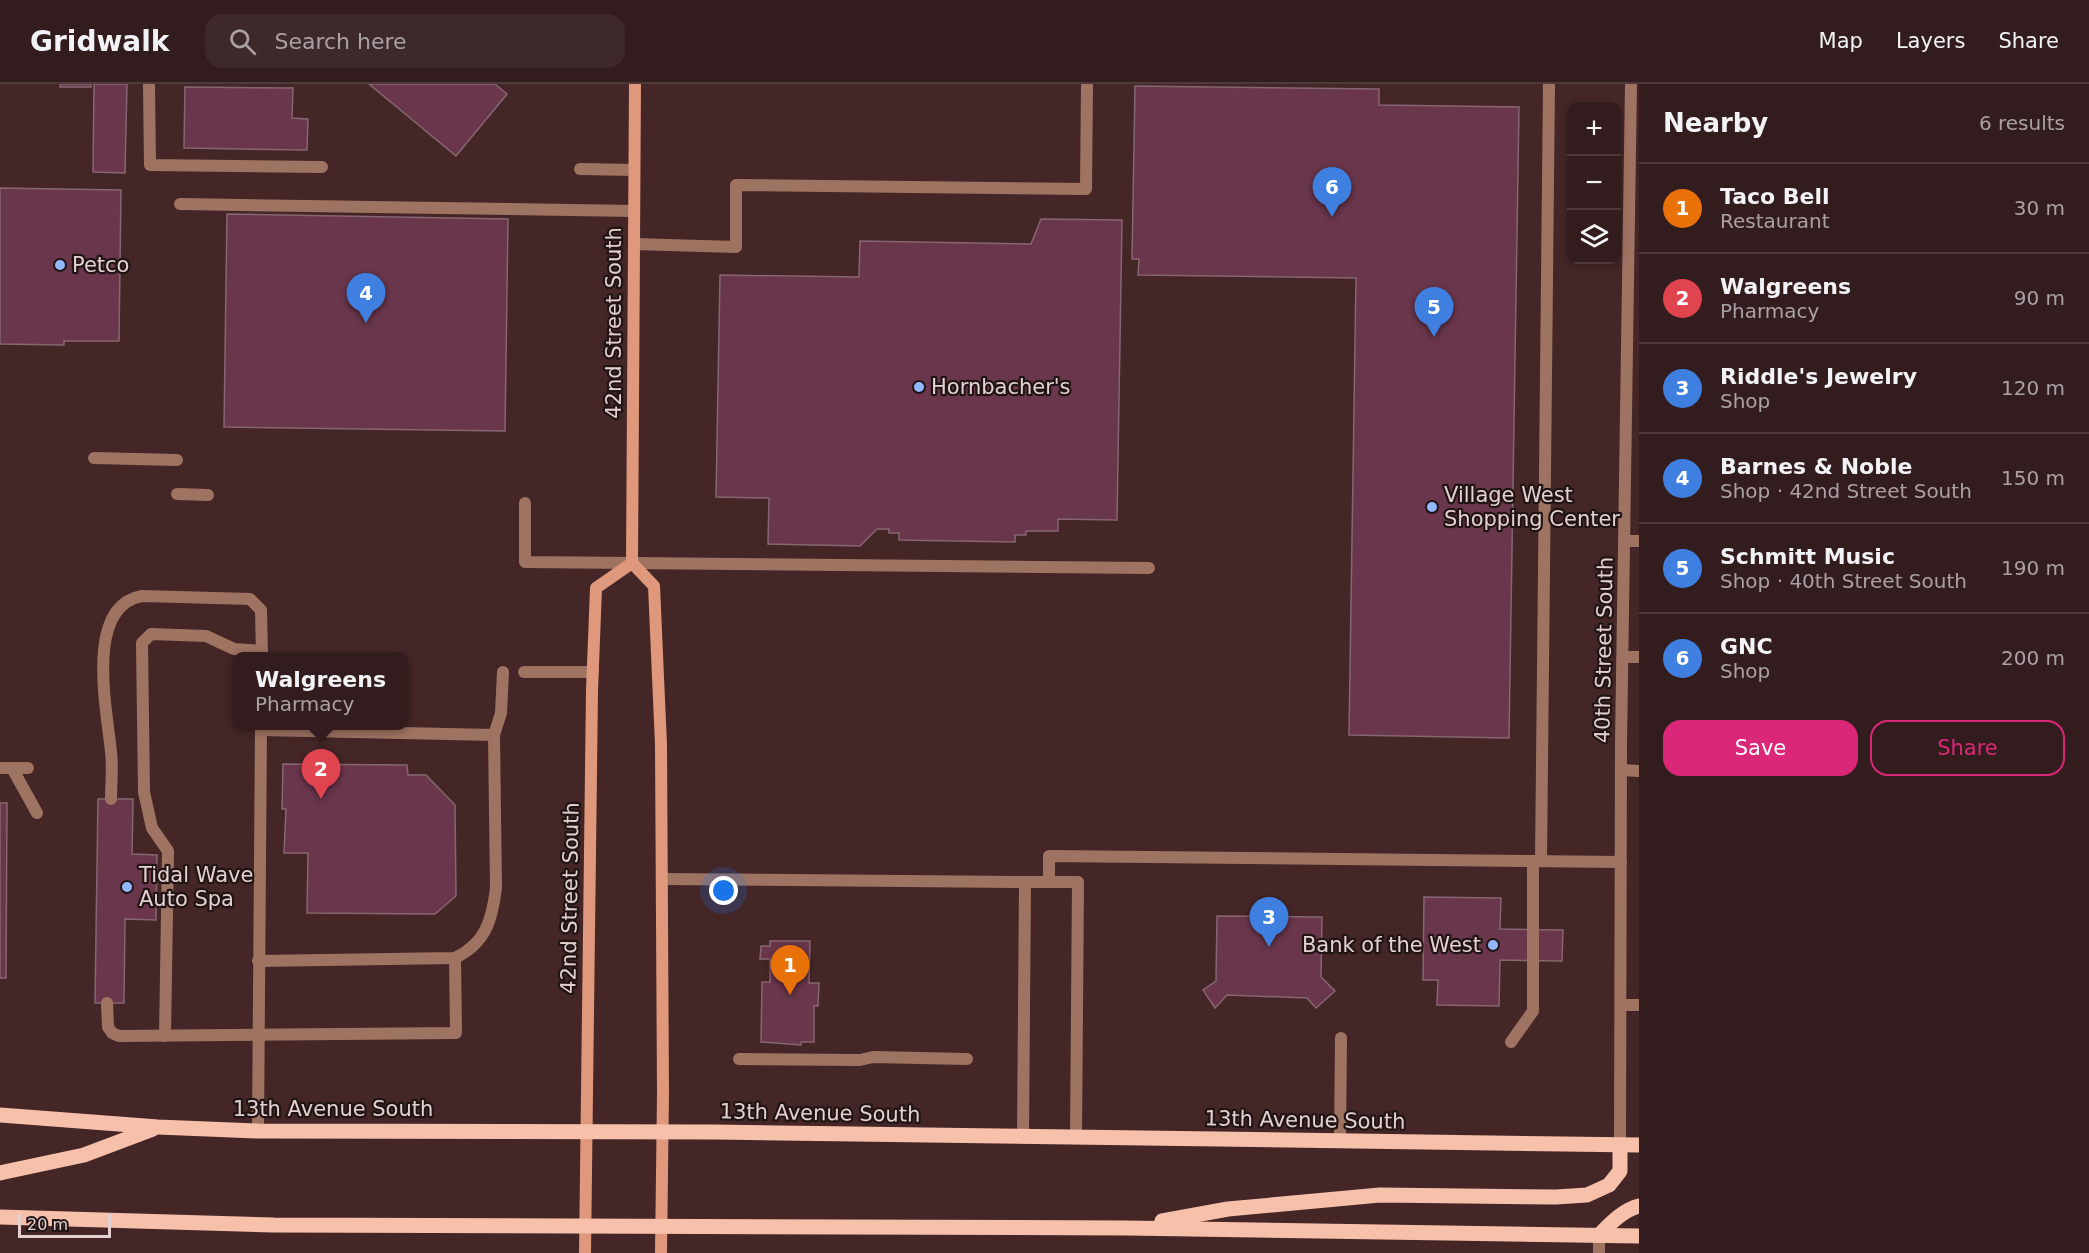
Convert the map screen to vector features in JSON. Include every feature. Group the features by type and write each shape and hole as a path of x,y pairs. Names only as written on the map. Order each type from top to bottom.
{"main road":[{"name":"42nd Street South","path":"585,1253 592,672 596,588 632,563 635,84"},
{"path":"632,563 654,586 661,745 661,1253"},
{"name":"13th Avenue South","path":"0,1115 158,1127 258,1131 587,1131 1639,1145"},
{"path":"0,1173 84,1155 158,1127"},
{"path":"1126,1228 1228,1209 1380,1195 1556,1197 1587,1195 1609,1185 1620,1171 1620,1145"},
{"path":"1599,1235 1630,1208 1639,1206"},
{"path":"0,1217 274,1225 1126,1228 1639,1236"}],"street":[{"path":"150,84 150,165 322,167"},
{"path":"634,244 736,247 736,185 1086,189 1087,84"},
{"path":"1511,1042 1533,1011 1549,84"},
{"name":"40th Street South","path":"1620,1145 1623,657 1633,342 1634,89"},
{"path":"580,170 634,171"},
{"path":"180,204 634,211"},
{"path":"94,458 177,460"},
{"path":"177,494 208,495"},
{"path":"525,502 525,562 1149,568"},
{"path":"1626,540 1639,541"},
{"path":"111,799 112,756 104,693 105,635 109,622 120,606 131,598 142,596 250,599 261,610 262,652"},
{"path":"165,1036 168,851 153,828 144,792 142,643 151,634 206,636 234,649 251,652"},
{"path":"1623,657 1639,657"},
{"path":"258,961 455,958 466,953 483,936 493,913 496,888 494,735 501,713 503,672"},
{"path":"524,672 592,672"},
{"path":"258,1131 261,730"},
{"path":"328,730 494,735"},
{"path":"6,768 28,768"},
{"path":"6,768 37,813"},
{"path":"1622,770 1639,771"},
{"path":"1049,882 1049,856 1622,862"},
{"path":"662,879 1078,882 1076,1138"},
{"path":"1023,1137 1025,882"},
{"path":"107,1003 108,1027 112,1033 119,1036 456,1033 455,958"},
{"path":"1622,1005 1639,1005"},
{"path":"1340,1142 1341,1038"},
{"path":"739,1059 860,1060 873,1057 967,1059"},
{"path":"1599,1235 1599,1253"}],"building":[{"path":"60,84 91,84 91,87 60,87"},
{"path":"94,84 127,84 125,173 93,172"},
{"path":"369,84 495,84 507,94 456,156"},
{"name":"Village West Shopping Center","path":"1135,86 1379,89 1379,105 1519,107 1509,738 1349,735 1356,278 1138,275 1139,259 1132,259"},
{"path":"185,87 293,88 292,118 308,119 307,150 184,148"},
{"name":"Petco","path":"0,188 121,190 119,341 64,341 64,345 0,344"},
{"path":"227,214 508,219 505,431 224,427"},
{"name":"Hornbacher's","path":"1041,219 1122,220 1117,520 1058,519 1058,531 1026,531 1026,535 1015,535 1015,542 899,540 899,533 889,533 889,529 877,529 860,546 768,544 769,498 716,497 720,275 859,277 860,241 1031,244"},
{"path":"283,764 407,765 408,775 426,775 455,805 456,896 435,914 307,913 308,853 284,853 286,809 282,809"},
{"name":"Tidal Wave Auto Spa","path":"98,799 133,799 132,854 157,855 156,920 125,919 124,1003 95,1003"},
{"path":"0,803 7,803 6,978 0,978"},
{"name":"Bank of the West","path":"1424,897 1501,898 1500,929 1563,930 1562,961 1500,960 1499,1006 1437,1005 1438,980 1423,980"},
{"path":"1217,916 1322,917 1321,977 1335,991 1316,1008 1307,998 1227,995 1215,1008 1203,990 1216,981"},
{"path":"770,941 810,941 809,983 819,983 818,1006 814,1006 814,1042 801,1042 801,1045 761,1042 762,982 770,982 770,959 760,959 761,946 770,946"}],"place":[{"name":"GNC","path":"1332,217"},
{"name":"Petco","path":"60,265"},
{"name":"Barnes & Noble","path":"366,323"},
{"name":"Schmitt Music","path":"1434,337"},
{"name":"Hornbacher's","path":"919,387"},
{"name":"Village West Shopping Center","path":"1432,507"},
{"name":"Walgreens","path":"321,799"},
{"name":"Tidal Wave Auto Spa","path":"127,887"},
{"name":"Bank of the West","path":"1493,945"},
{"name":"Riddle's Jewelry","path":"1269,947"},
{"name":"Taco Bell","path":"790,995"}]}
